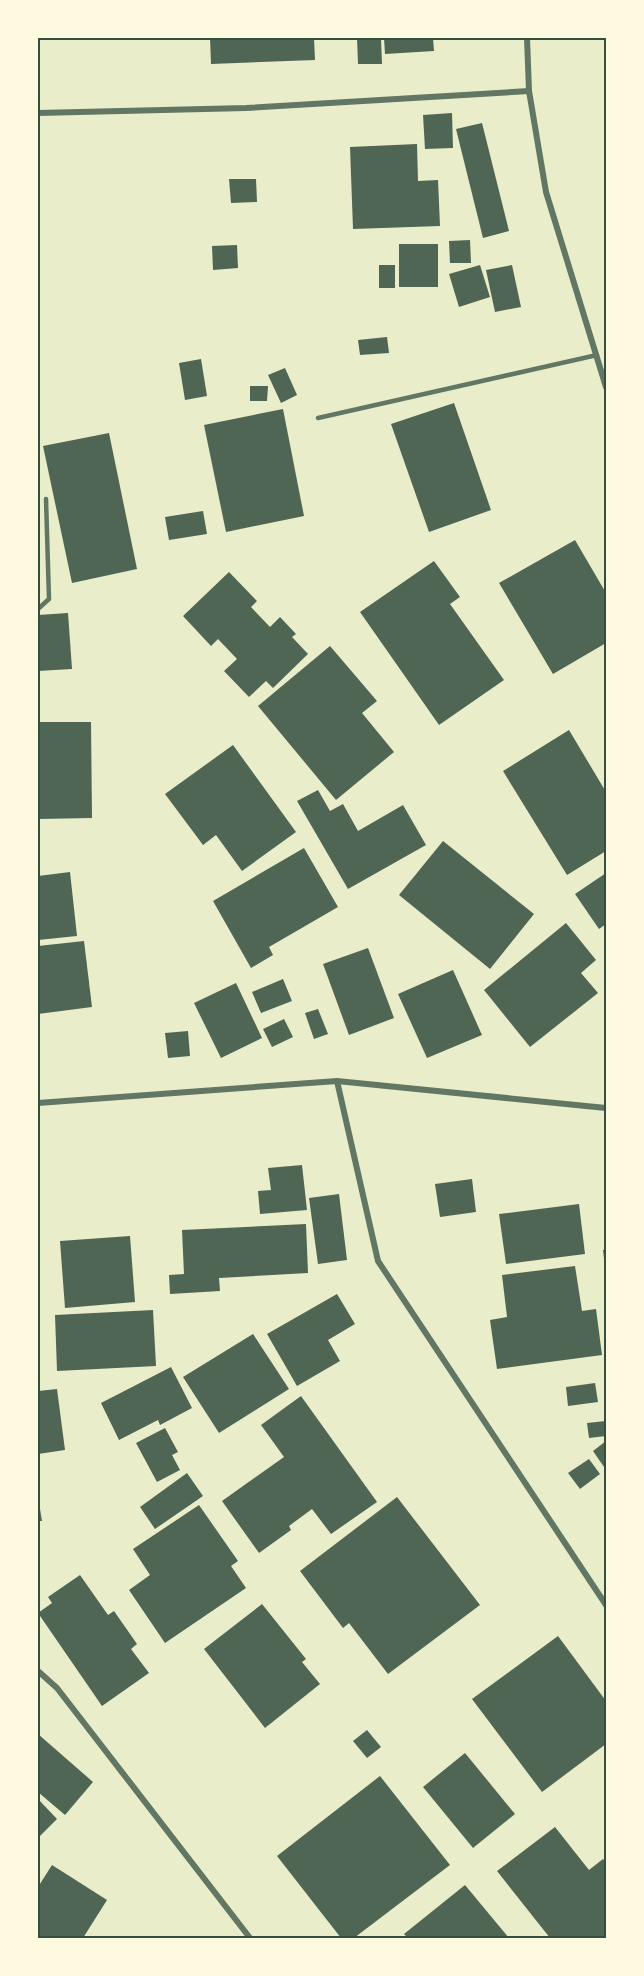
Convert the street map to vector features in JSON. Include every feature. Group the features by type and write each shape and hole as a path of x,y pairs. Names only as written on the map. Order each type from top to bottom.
{"street":[{"path":"527,38 529,91 546,192 606,387"},
{"path":"38,113 246,108 529,91"},
{"path":"337,1081 378,1261 606,1605"},
{"path":"38,1103 337,1081 606,1108"},
{"path":"38,1671 57,1688 250,1938"}],"lane":[{"path":"318,418 597,355"},
{"path":"38,609 49,598 46,499"}],"building":[{"path":"210,38 314,38 315,60 211,64"},
{"path":"357,38 381,38 382,64 358,64"},
{"path":"384,38 433,38 434,51 385,54"},
{"path":"452,113 453,148 425,149 423,115"},
{"path":"482,123 509,231 483,238 456,129"},
{"path":"417,144 418,181 438,180 440,226 353,229 350,147"},
{"path":"229,179 256,179 257,202 231,203"},
{"path":"470,240 471,263 450,263 449,241"},
{"path":"399,244 438,244 438,287 399,287"},
{"path":"237,245 238,268 213,270 212,246"},
{"path":"379,265 395,265 395,288 379,288"},
{"path":"480,265 490,297 459,307 449,274"},
{"path":"512,265 521,307 495,312 486,270"},
{"path":"387,337 389,353 360,355 358,340"},
{"path":"201,359 207,396 185,400 179,363"},
{"path":"285,368 297,395 281,403 268,375"},
{"path":"250,386 268,386 267,401 250,401"},
{"path":"454,403 491,510 429,532 391,424"},
{"path":"283,409 304,516 226,532 204,425"},
{"path":"109,433 137,569 72,583 43,446"},
{"path":"203,511 207,534 169,540 165,517"},
{"path":"575,540 606,593 606,643 553,674 499,583"},
{"path":"434,561 460,597 450,604 504,680 439,725 360,612"},
{"path":"229,572 257,601 251,607 270,627 280,617 296,634 292,637 308,654 273,688 266,681 249,697 224,671 237,659 218,639 211,646 183,616"},
{"path":"68,613 72,669 38,671 38,615"},
{"path":"330,646 377,701 362,713 394,752 336,800 258,706"},
{"path":"38,722 91,722 92,818 38,819"},
{"path":"569,730 606,792 606,851 567,875 503,771"},
{"path":"233,745 296,832 242,871 216,835 203,845 165,794"},
{"path":"318,790 330,811 343,804 358,831 403,805 426,845 348,889 297,801"},
{"path":"443,841 534,914 490,969 399,895"},
{"path":"304,848 338,907 269,947 273,955 251,968 213,901"},
{"path":"70,872 77,936 38,940 38,876"},
{"path":"606,873 606,924 599,929 575,894"},
{"path":"566,923 596,960 581,973 598,993 530,1047 484,990"},
{"path":"84,941 92,1007 38,1014 38,946"},
{"path":"368,948 394,1018 349,1035 323,964"},
{"path":"453,970 482,1035 427,1058 398,994"},
{"path":"283,979 292,1001 261,1013 252,992"},
{"path":"236,983 262,1038 221,1058 194,1003"},
{"path":"318,1009 328,1034 314,1039 305,1013"},
{"path":"284,1019 293,1037 272,1047 263,1029"},
{"path":"188,1031 190,1056 168,1058 165,1033"},
{"path":"302,1165 307,1210 260,1214 258,1191 271,1190 268,1168"},
{"path":"472,1179 476,1212 440,1217 435,1184"},
{"path":"339,1194 347,1260 318,1264 309,1198"},
{"path":"579,1204 585,1254 506,1264 499,1214"},
{"path":"306,1224 308,1273 219,1278 220,1291 170,1294 169,1275 184,1274 182,1230"},
{"path":"130,1236 135,1302 65,1308 60,1241"},
{"path":"603,1250 606,1250 605,1267"},
{"path":"575,1266 582,1311 596,1309 602,1355 497,1369 490,1320 507,1317 502,1275"},
{"path":"337,1294 355,1324 328,1340 340,1361 297,1386 267,1334"},
{"path":"153,1310 156,1366 57,1371 55,1315"},
{"path":"253,1334 289,1389 219,1433 183,1377"},
{"path":"171,1367 192,1408 160,1425 158,1420 119,1440 101,1403"},
{"path":"595,1383 598,1402 568,1406 566,1387"},
{"path":"57,1389 65,1450 38,1454 38,1391"},
{"path":"301,1396 377,1502 331,1534 312,1509 289,1526 291,1530 259,1553 222,1501 284,1457 261,1425"},
{"path":"606,1421 606,1436 589,1438 587,1423"},
{"path":"165,1428 178,1452 172,1455 180,1470 157,1482 136,1443"},
{"path":"606,1441 606,1466 604,1467 593,1451"},
{"path":"589,1459 600,1474 580,1489 568,1473"},
{"path":"187,1473 203,1496 155,1529 140,1507"},
{"path":"38,1497 42,1521 38,1521"},
{"path":"397,1497 480,1605 388,1674 349,1623 343,1628 300,1571"},
{"path":"199,1505 238,1561 231,1566 246,1588 165,1643 129,1590 150,1575 133,1549"},
{"path":"80,1575 108,1615 114,1611 137,1644 131,1649 149,1673 102,1706 38,1613 52,1603 48,1597"},
{"path":"262,1604 306,1659 302,1662 320,1684 265,1728 204,1649"},
{"path":"558,1636 606,1701 606,1744 542,1792 472,1699"},
{"path":"367,1730 381,1747 367,1758 353,1741"},
{"path":"38,1734 93,1782 65,1815 38,1792"},
{"path":"465,1753 515,1814 473,1848 423,1787"},
{"path":"380,1776 450,1865 354,1938 341,1938 277,1856"},
{"path":"38,1799 57,1819 38,1838"},
{"path":"555,1827 589,1870 603,1859 606,1863 606,1938 550,1938 497,1871"},
{"path":"52,1865 107,1900 83,1938 38,1938 38,1887"},
{"path":"465,1885 509,1938 408,1938 404,1934"}]}
